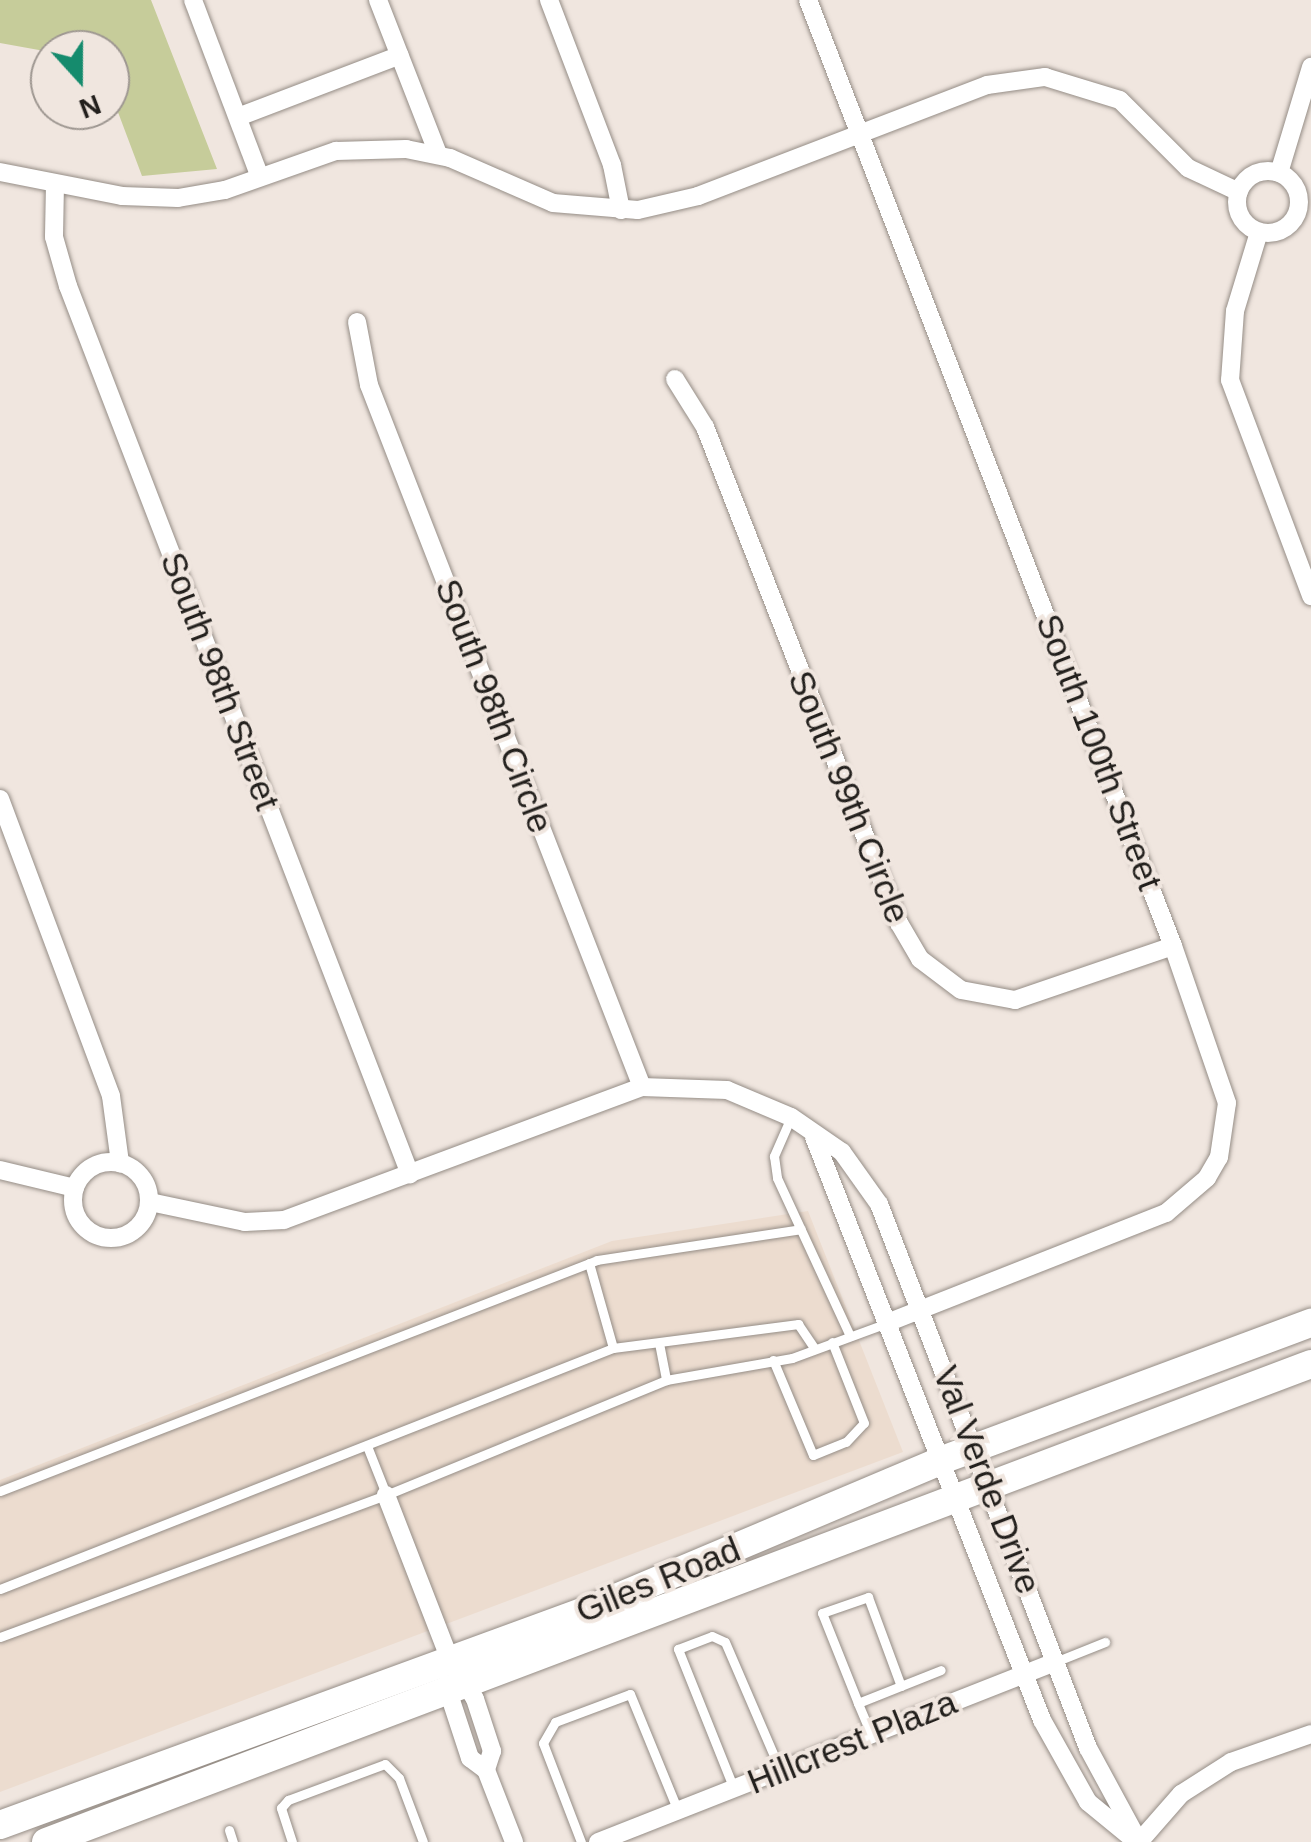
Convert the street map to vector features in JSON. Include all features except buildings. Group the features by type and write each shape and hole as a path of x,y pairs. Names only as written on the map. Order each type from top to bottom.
{"main road":[{"name":"Giles Road","path":"0,1825 638,1590 942,1460 1311,1324"},
{"name":"Giles Road","path":"46,1842 1311,1364"}],"street":[{"path":"214,0 195,4 260,177"},
{"path":"378,0 438,154"},
{"path":"549,0 612,165 621,210"},
{"name":"South 100th Street","path":"808,0 1174,946 1227,1103 1227,1133 1207,1178 1147,1222 887,1323"},
{"path":"238,117 400,55"},
{"path":"1279,173 1311,67"},
{"path":"0,172 55,184 161,198 213,193 350,149 438,154 553,203 621,210 684,201 986,85 1046,77 1120,100 1188,168 1239,192"},
{"path":"1260,172 1279,173 1298,193 1304,214 1278,232 1259,232 1238,212 1239,192 1260,172"},
{"name":"South 98th Street","path":"55,184 54,237 68,286 410,1174"},
{"path":"1259,232 1235,311 1230,380 1311,596"},
{"name":"South 98th Circle","path":"357,322 369,385 642,1086"},
{"name":"South 99th Circle","path":"675,380 705,427 899,923 927,967 972,995 1016,1000 1174,946"},
{"path":"0,799 112,1096 120,1163"},
{"name":"Val Verde Drive","path":"150,1202 267,1223 410,1174 642,1086 713,1087 790,1117 842,1152 865,1179 977,1447 1088,1748 1139,1842 1088,1802 1063,1765 814,1136"},
{"path":"120,1163 144,1180 150,1202 133,1230 101,1236 76,1213 75,1188 95,1165 120,1163"},
{"path":"0,1170 75,1188"},
{"path":"386,1495 450,1660 470,1758 486,1770 514,1842"},
{"name":"Hillcrest Plaza","path":"598,1842 1055,1662"},
{"path":"1139,1842 1198,1783 1231,1762 1311,1734"}],"lane":[{"path":"790,1117 774,1156 801,1229 850,1336"},
{"path":"0,1492 589,1263 801,1229"},
{"path":"589,1263 613,1348"},
{"path":"0,1638 386,1495 666,1380 773,1360 887,1323"},
{"path":"0,1589 613,1348 798,1324 815,1349"},
{"path":"659,1342 666,1380"},
{"path":"773,1360 813,1455 846,1442 864,1423 832,1342"},
{"path":"367,1446 386,1495"},
{"path":"871,1734 822,1613 868,1598 901,1686"},
{"path":"734,1788 678,1649 712,1636 725,1642 780,1770"},
{"name":"Hillcrest Plaza","path":"1055,1662 1105,1642"},
{"path":"858,1703 941,1670"},
{"path":"581,1842 542,1743 547,1732 630,1694 678,1810"},
{"path":"292,1842 281,1808 288,1800 385,1764 398,1778 424,1842"},
{"path":"229,1830 233,1842"}],"shaded area":[{"path":"808,1211 903,1452 0,1792 0,1480 612,1241"}],"green space":[{"path":"0,0 151,0 217,169 142,176 125,130 130,130 130,30 30,30 30,48 0,43"}]}
